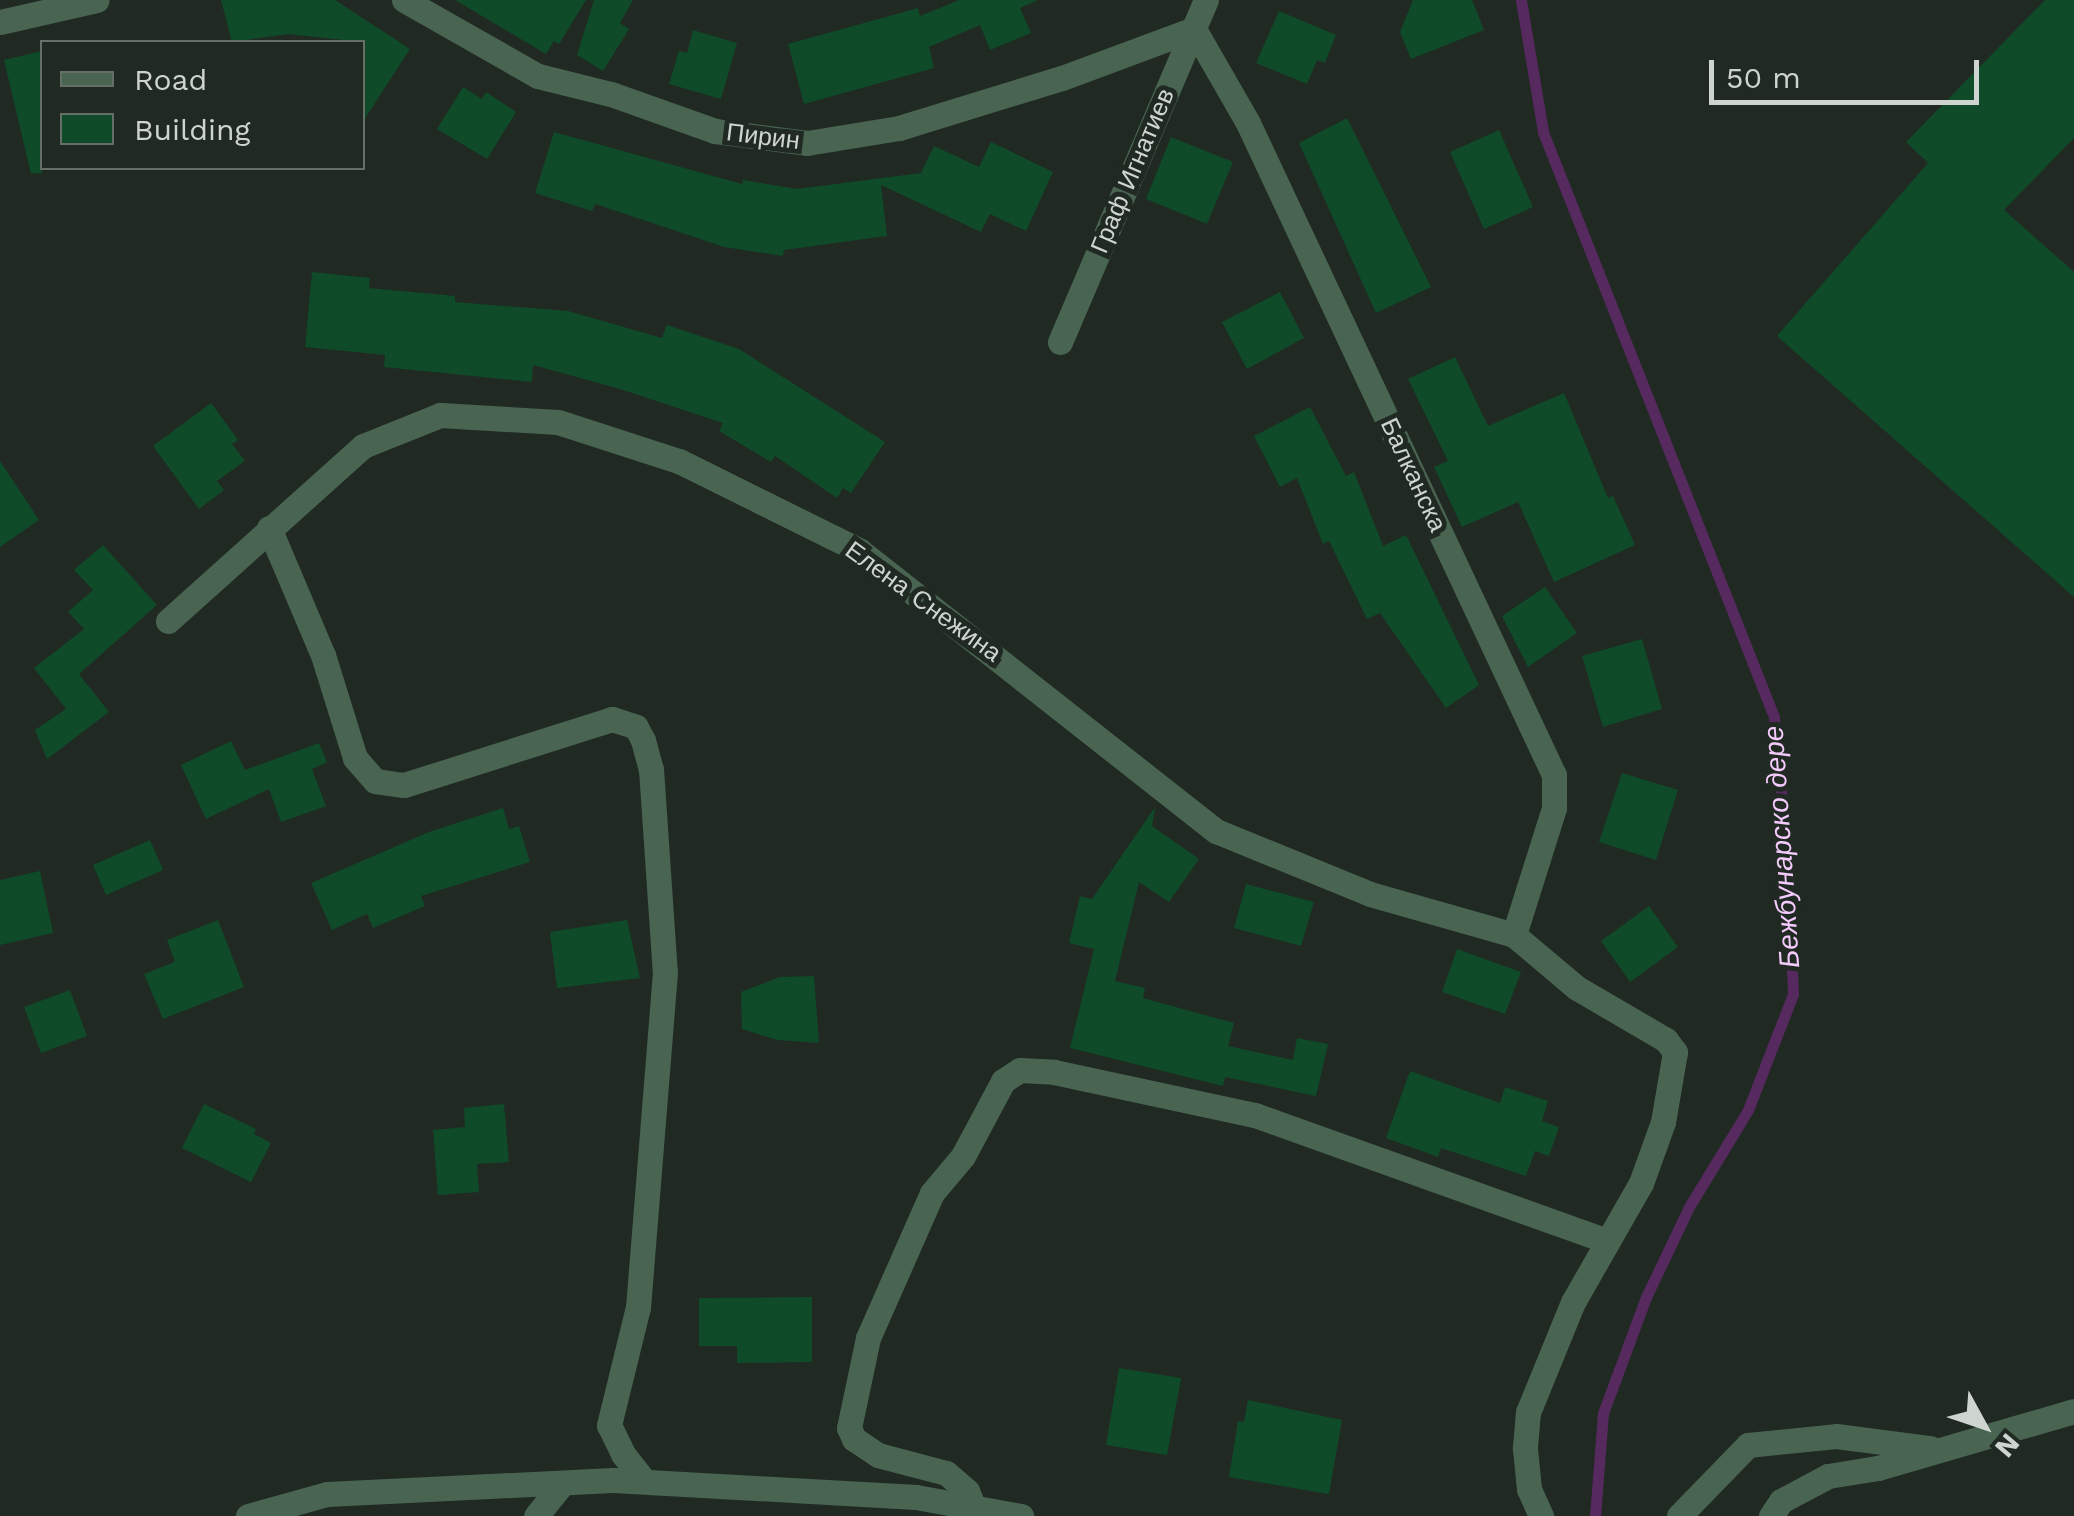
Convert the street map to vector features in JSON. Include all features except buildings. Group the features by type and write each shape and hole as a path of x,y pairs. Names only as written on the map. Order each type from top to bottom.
{"street":[{"path":"0,22 97,0"},
{"name":"Пирин","path":"404,0 538,76 611,94 715,131 807,143 899,128 1062,78 1194,29"},
{"name":"Граф Игнатиев","path":"1060,342 1206,0"},
{"name":"Балканска","path":"1194,29 1248,123 1554,775 1554,808 1514,936"},
{"name":"Елена Снежина","path":"168,621 364,446 440,414 558,422 679,460 860,550 1216,831 1370,894 1514,936 1577,988 1666,1040 1675,1052 1675,1069 1663,1122 1641,1184 1607,1241"},
{"path":"269,528 323,655 355,758 375,781 404,786 612,719 636,726 643,740 651,770 665,972 638,1307 610,1425 623,1454 644,1481"},
{"path":"974,1508 967,1491 946,1473 878,1455 854,1438 849,1428 868,1338 932,1193 963,1156 1003,1081 1020,1070 1054,1072 1255,1116 1607,1241 1551,1348 1528,1412 1525,1449 1529,1489 1541,1516"},
{"path":"1771,1516 1781,1501 1828,1476 1878,1468 1935,1448 1988,1438 2074,1410"},
{"path":"1679,1516 1748,1445 1836,1436 1935,1448"},
{"path":"248,1516 327,1494 644,1481 916,1497 1021,1516"},
{"path":"536,1516 561,1485"}],"waterway":[{"name":"Бежбунарско дере","path":"1521,0 1543,132 1774,717 1787,856 1793,994 1748,1110 1689,1207 1646,1297 1603,1413 1595,1516"}]}
